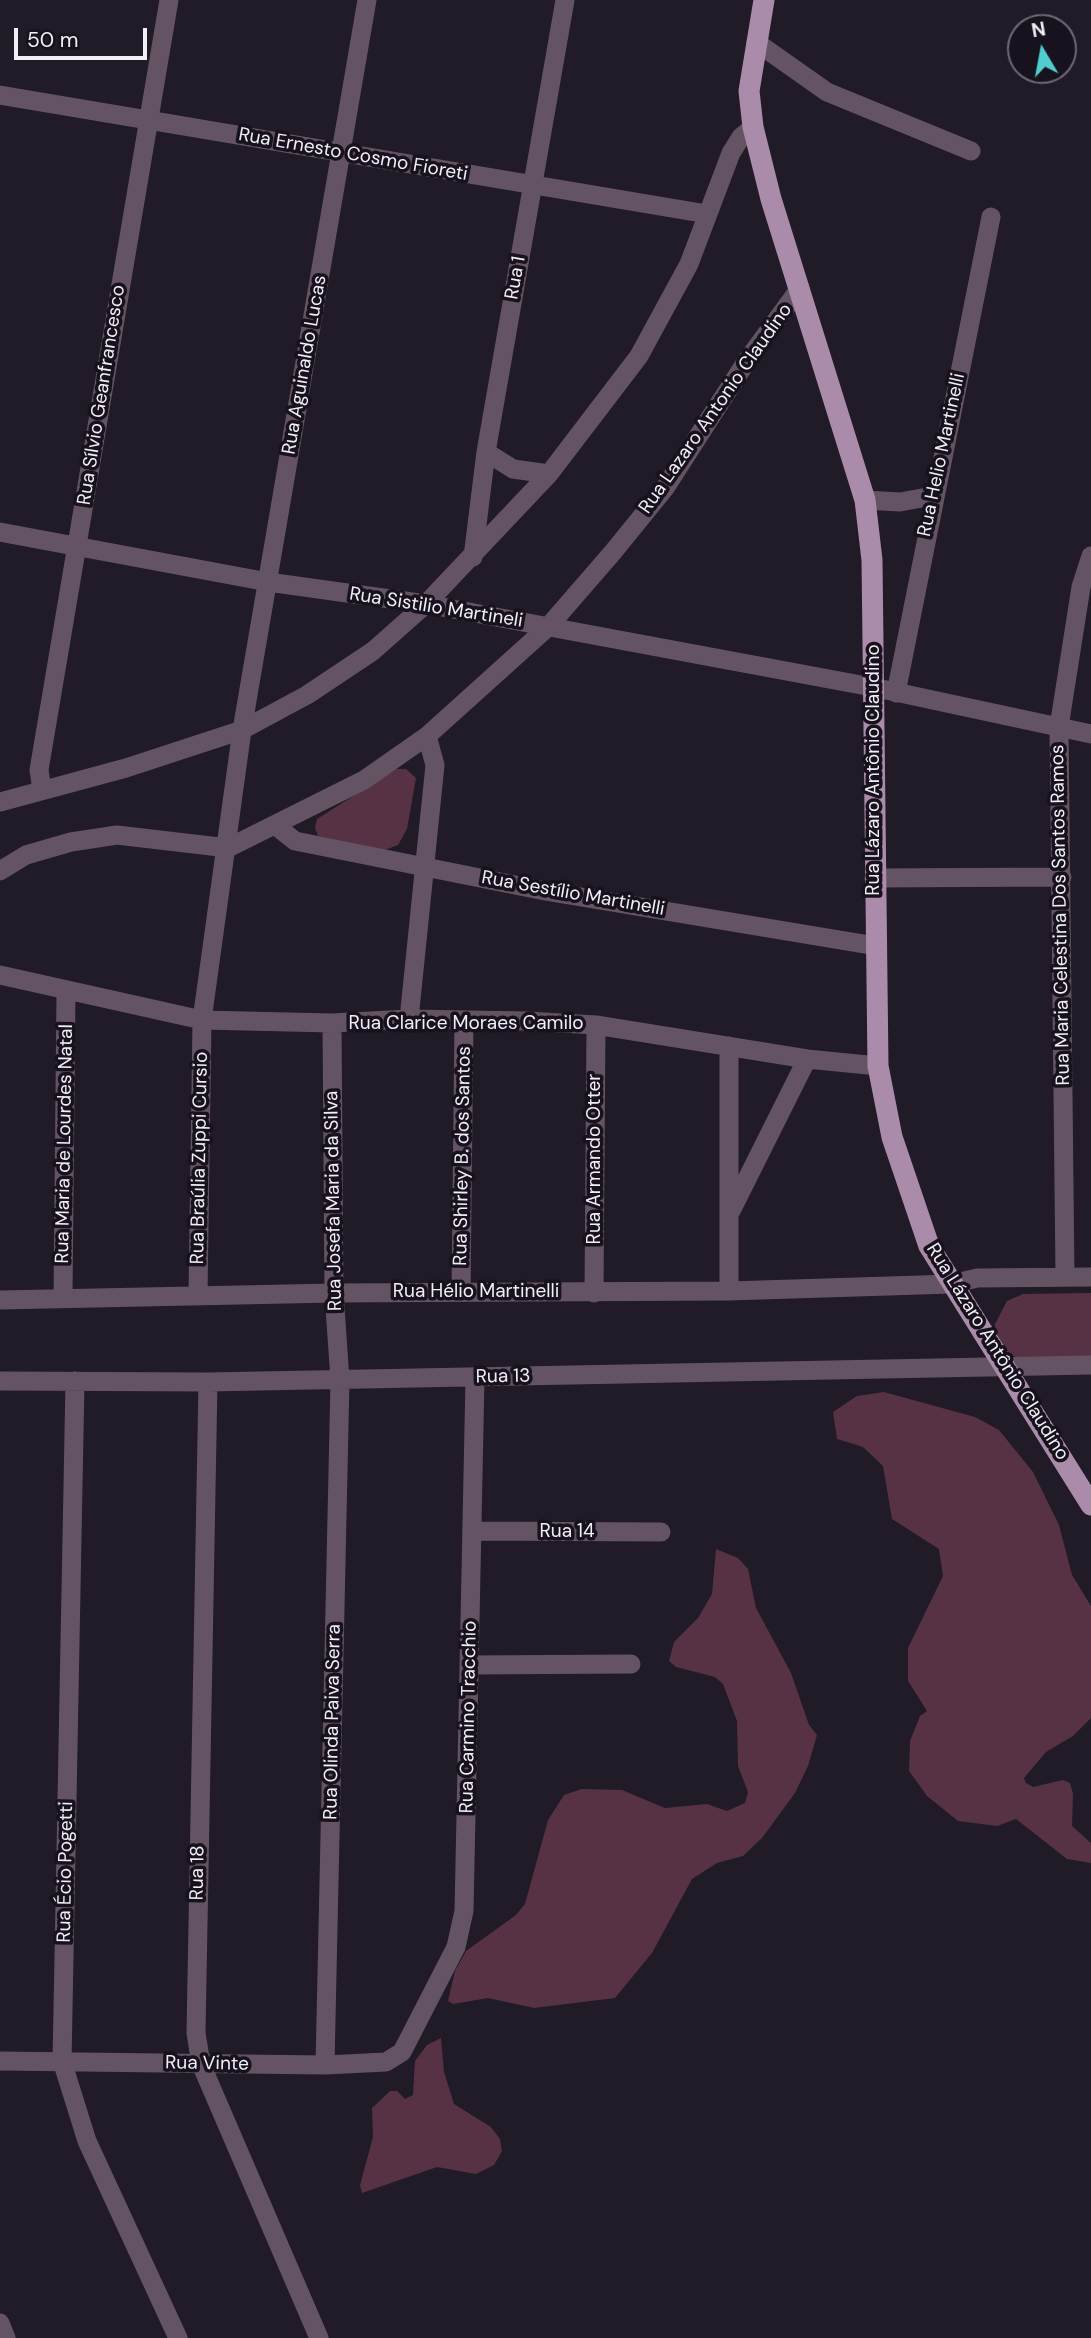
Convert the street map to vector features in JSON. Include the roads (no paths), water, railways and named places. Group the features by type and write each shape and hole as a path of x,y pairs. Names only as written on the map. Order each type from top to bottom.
{"main road":[{"name":"Rua Lázaro Antônio Claudino","path":"764,0 750,90 752,127 771,199 865,500 874,624 872,687 878,1066 892,1138 929,1246 1091,1505"}],"street":[{"name":"Rua Sílvio Geanfrancesco","path":"42,790 39,770 78,546 122,264 169,0"},
{"name":"Rua Aguinaldo Lucas","path":"242,730 367,0"},
{"name":"Rua 1","path":"473,557 486,452 565,0"},
{"path":"756,42 827,92 971,151"},
{"name":"Rua Ernesto Cosmo Fioreti","path":"0,95 707,214"},
{"path":"0,802 126,768 242,730 307,695 373,651 426,604 549,474 639,356 689,264 732,153 741,137 752,127"},
{"name":"Rua Helio Martinelli","path":"897,693 933,496 991,217"},
{"name":"Rua Lazaro Antonio Claudino","path":"228,848 364,779 427,736 548,627 665,488 747,359 800,288"},
{"path":"486,452 513,469 549,474"},
{"path":"865,500 900,502 933,496"},
{"name":"Rua Sistilio Martineli","path":"0,532 268,582 426,604 872,687 1091,734"},
{"name":"Rua Maria Celestina Dos Santos Ramos","path":"1065,1277 1059,727 1082,587 1091,556"},
{"path":"202,1020 228,848 242,730"},
{"path":"409,1019 435,765 427,736"},
{"name":"Rua Sestílio Martinelli","path":"276,826 295,841 424,864 545,891 876,946"},
{"path":"0,871 26,855 71,842 117,835 228,848"},
{"path":"874,878 1062,877"},
{"name":"Rua Clarice Moraes Camilo","path":"0,975 202,1020 332,1023 409,1019 596,1025 807,1059 878,1066"},
{"name":"Rua Maria de Lourdes Natal","path":"63,1298 66,991"},
{"name":"Rua Braúlia Zuppi Cursio","path":"198,1295 202,1020"},
{"name":"Rua Shirley B. dos Santos","path":"461,1292 464,1021"},
{"name":"Rua Josefa Maria da Silva","path":"332,1023 334,1293 340,1380"},
{"name":"Rua Armando Otter","path":"594,1293 596,1025"},
{"path":"729,1046 729,1291"},
{"path":"728,1217 807,1059"},
{"path":"952,1284 977,1278 1091,1277"},
{"name":"Rua Hélio Martinelli","path":"0,1300 334,1293 729,1291 952,1284"},
{"name":"Rua 13","path":"0,1381 208,1382 475,1378 1091,1364"},
{"name":"Rua Carmino Tracchio","path":"407,2044 456,1947 464,1910 474,1531 475,1378"},
{"name":"Rua Olinda Paiva Serra","path":"325,2065 340,1380"},
{"name":"Rua Écio Pogetti","path":"75,1381 62,2062 87,2141 178,2338"},
{"name":"Rua 18","path":"208,1382 196,2033 201,2064 318,2338"},
{"name":"Rua 14","path":"474,1531 661,1532"},
{"path":"470,1665 631,1664"},
{"name":"Rua Vinte","path":"0,2061 325,2065 386,2062 402,2052 407,2044"},
{"path":"0,2323 6,2338"}]}
